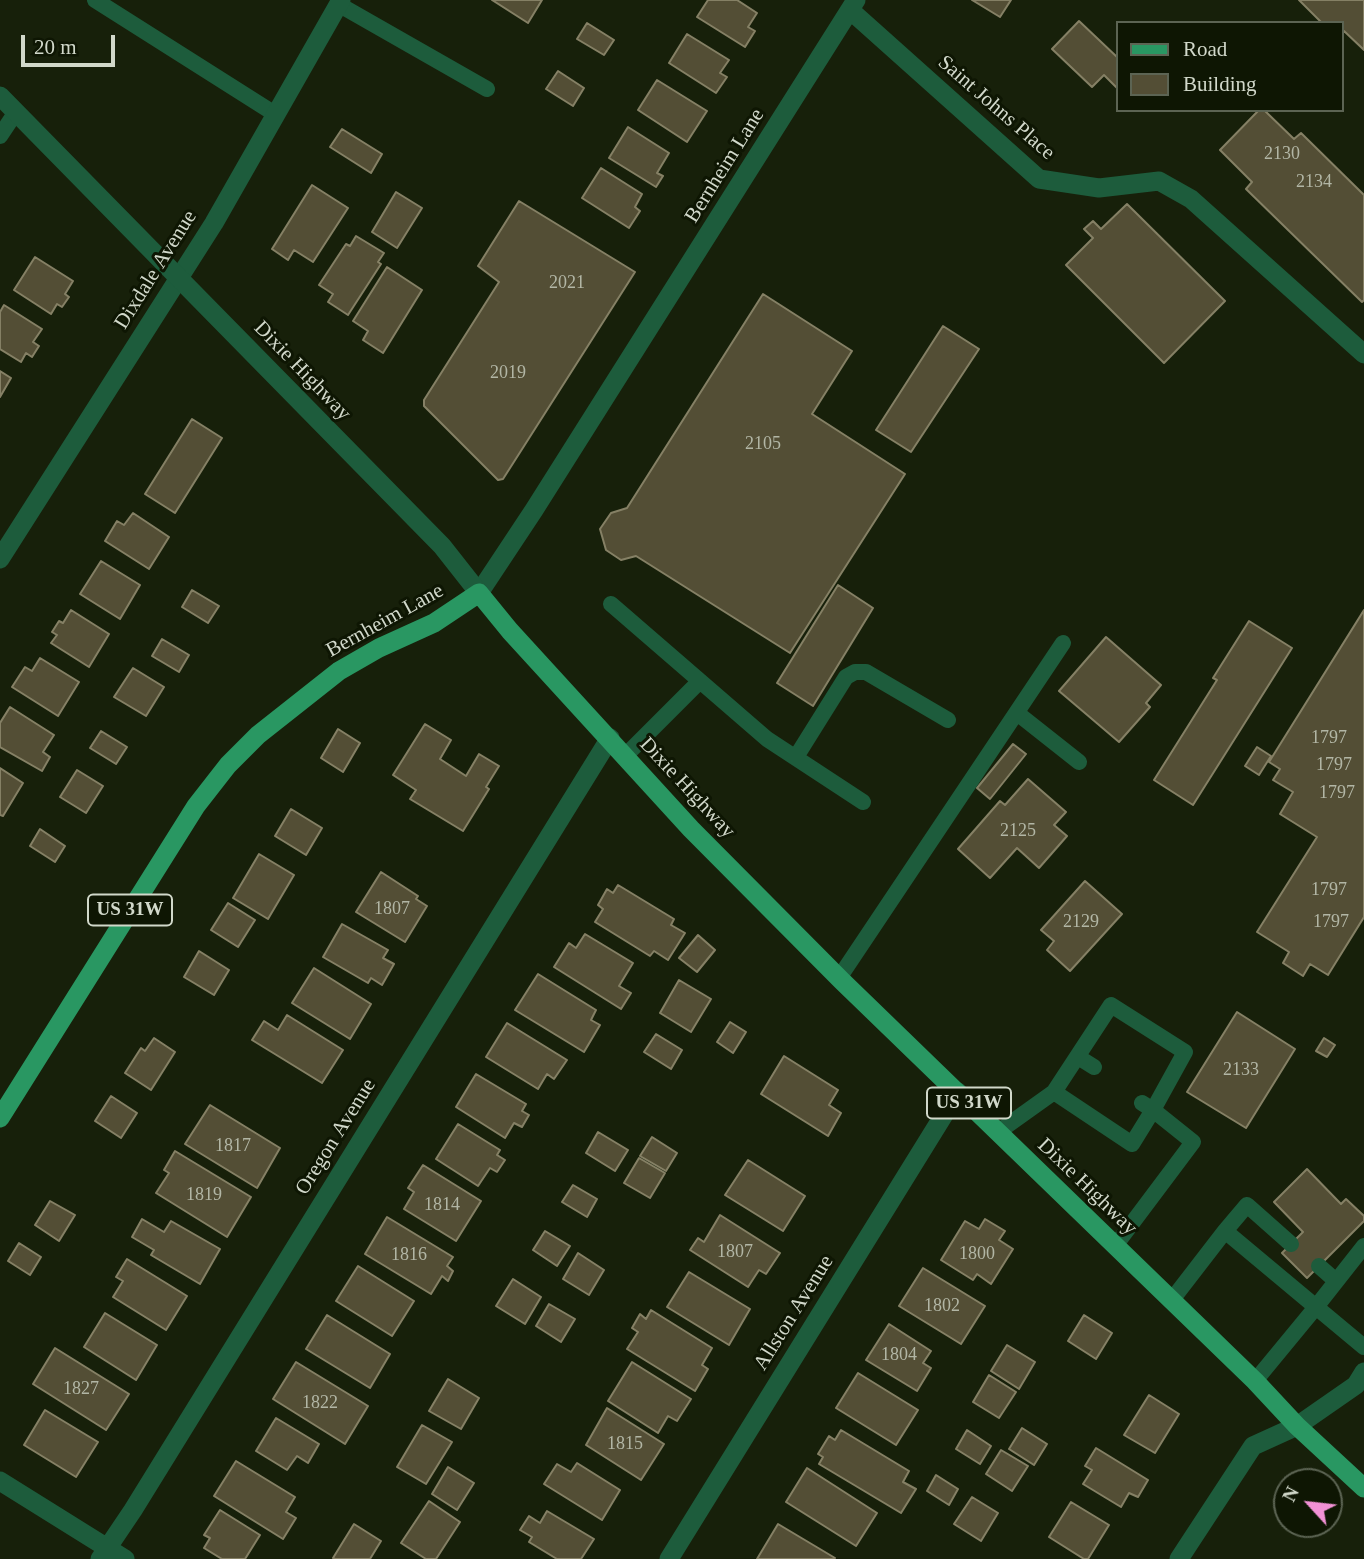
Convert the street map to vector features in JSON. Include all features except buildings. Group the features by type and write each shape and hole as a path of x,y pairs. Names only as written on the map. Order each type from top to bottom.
{"main road":[{"name":"Dixie Highway","path":"479,593 519,641 691,829 839,978 1255,1381 1297,1426 1364,1488"},
{"name":"Bernheim Lane","path":"0,1118 196,806 228,765 258,735 340,671 379,648 434,623 479,593"}],"street":[{"name":"Dixdale Avenue","path":"0,559 179,279 340,2"},
{"name":"Saint Johns Place","path":"853,5 1039,179 1099,188 1158,181 1191,199 1364,354"},
{"name":"Bernheim Lane","path":"479,593 542,498 853,5"},
{"name":"Dixie Highway","path":"0,96 442,546 479,593"},
{"name":"Oregon Avenue","path":"104,1553 610,738"},
{"name":"Allston Avenue","path":"669,1559 958,1092"},
{"path":"1180,1559 1253,1446 1297,1426 1356,1385 1364,1372"},
{"path":"0,1481 104,1553 125,1559"}],"lane":[{"path":"95,0 275,114"},
{"path":"340,2 487,89"},
{"path":"0,136 16,113"},
{"path":"611,604 767,738 863,802"},
{"path":"839,978 1063,643"},
{"path":"796,757 846,677 855,672 866,673 948,720"},
{"path":"626,755 700,681"},
{"path":"1017,713 1079,762"},
{"path":"998,1132 1054,1092 1111,1005 1185,1052 1148,1106 1132,1144 1054,1092"},
{"path":"1078,1057 1094,1067"},
{"path":"1115,1246 1193,1142 1148,1106"},
{"path":"1171,1301 1247,1205 1292,1244"},
{"path":"1225,1231 1364,1347"},
{"path":"1255,1381 1364,1246"},
{"path":"1319,1266 1336,1281"}]}
